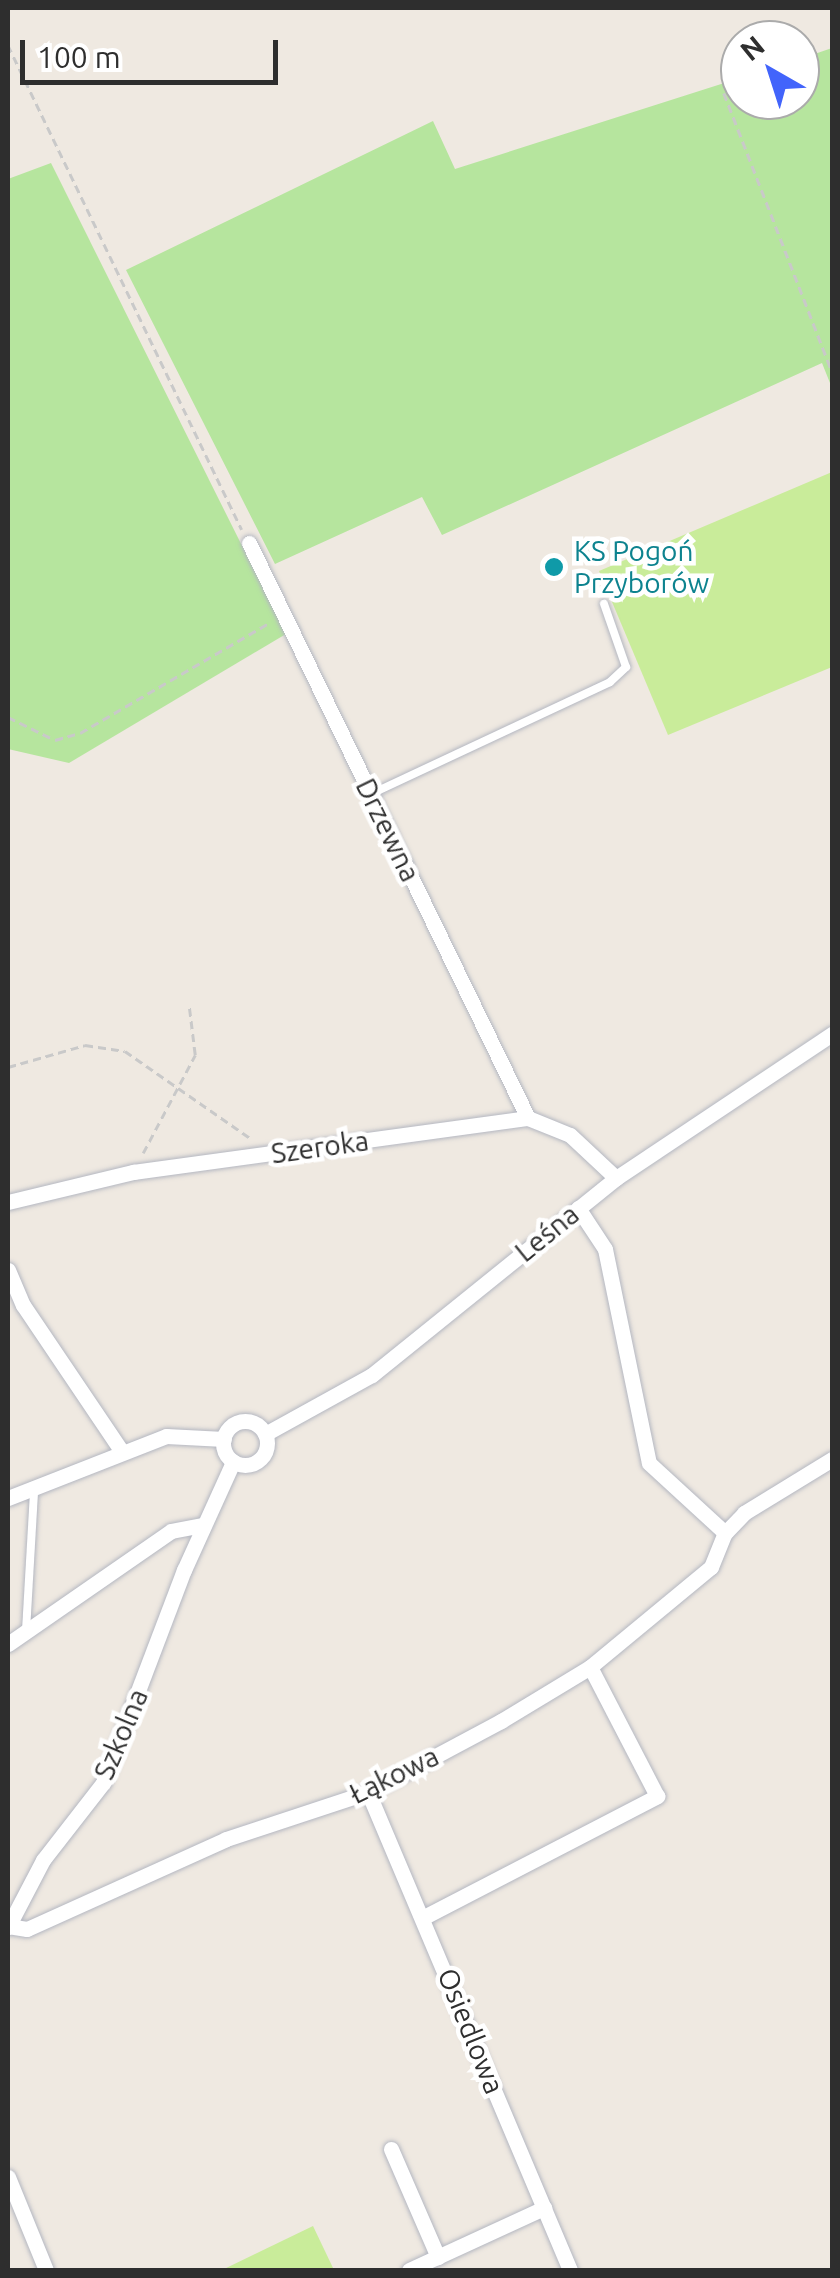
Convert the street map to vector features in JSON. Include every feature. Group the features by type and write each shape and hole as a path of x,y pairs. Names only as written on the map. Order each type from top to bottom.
{"street":[{"name":"Drzewna","path":"249,543 528,1118"},
{"name":"Leśna","path":"266,1434 372,1375 616,1178 832,1034"},
{"name":"Szeroka","path":"8,1202 133,1172 528,1118"},
{"path":"528,1118 570,1135 616,1178"},
{"path":"578,1208 605,1248 649,1463 725,1533 744,1513 832,1459"},
{"path":"8,1270 15,1306 122,1452"},
{"path":"8,1498 166,1436 224,1439 242,1421 266,1434 260,1460 234,1462"},
{"path":"8,1644 171,1531 203,1525 234,1462 224,1439"},
{"name":"Szkolna","path":"8,1926 43,1860 104,1784 203,1525"},
{"name":"Łąkowa","path":"8,1926 26,1929 226,1838 368,1792 590,1667 711,1567 725,1533"},
{"path":"424,1918 657,1796 590,1667"},
{"name":"Osiedlowa","path":"368,1792 570,2270"},
{"path":"391,2149 438,2257"},
{"path":"8,2177 46,2270"},
{"path":"409,2270 544,2208"}],"lane":[{"path":"370,794 610,682 626,666 604,604"},
{"path":"26,1631 34,1490"}],"path":[{"path":"8,46 249,543"},
{"path":"734,120 832,371"},
{"path":"8,716 54,740 80,733 242,634 284,616"},
{"path":"133,1172 195,1056 190,1006"},
{"path":"8,1067 85,1044 125,1051 279,1154"}],"green space":[{"path":"832,48 832,388 822,363 442,535 422,497 275,564 126,270 433,121 455,169 720,84 720,120 820,120 820,52"},
{"path":"51,163 286,634 69,763 8,749 8,179"},
{"path":"832,472 832,667 668,735 599,571"},
{"path":"313,2226 334,2270 222,2270"}],"place":[{"name":"KS Pogoń Przyborów","path":"554,567"}]}
